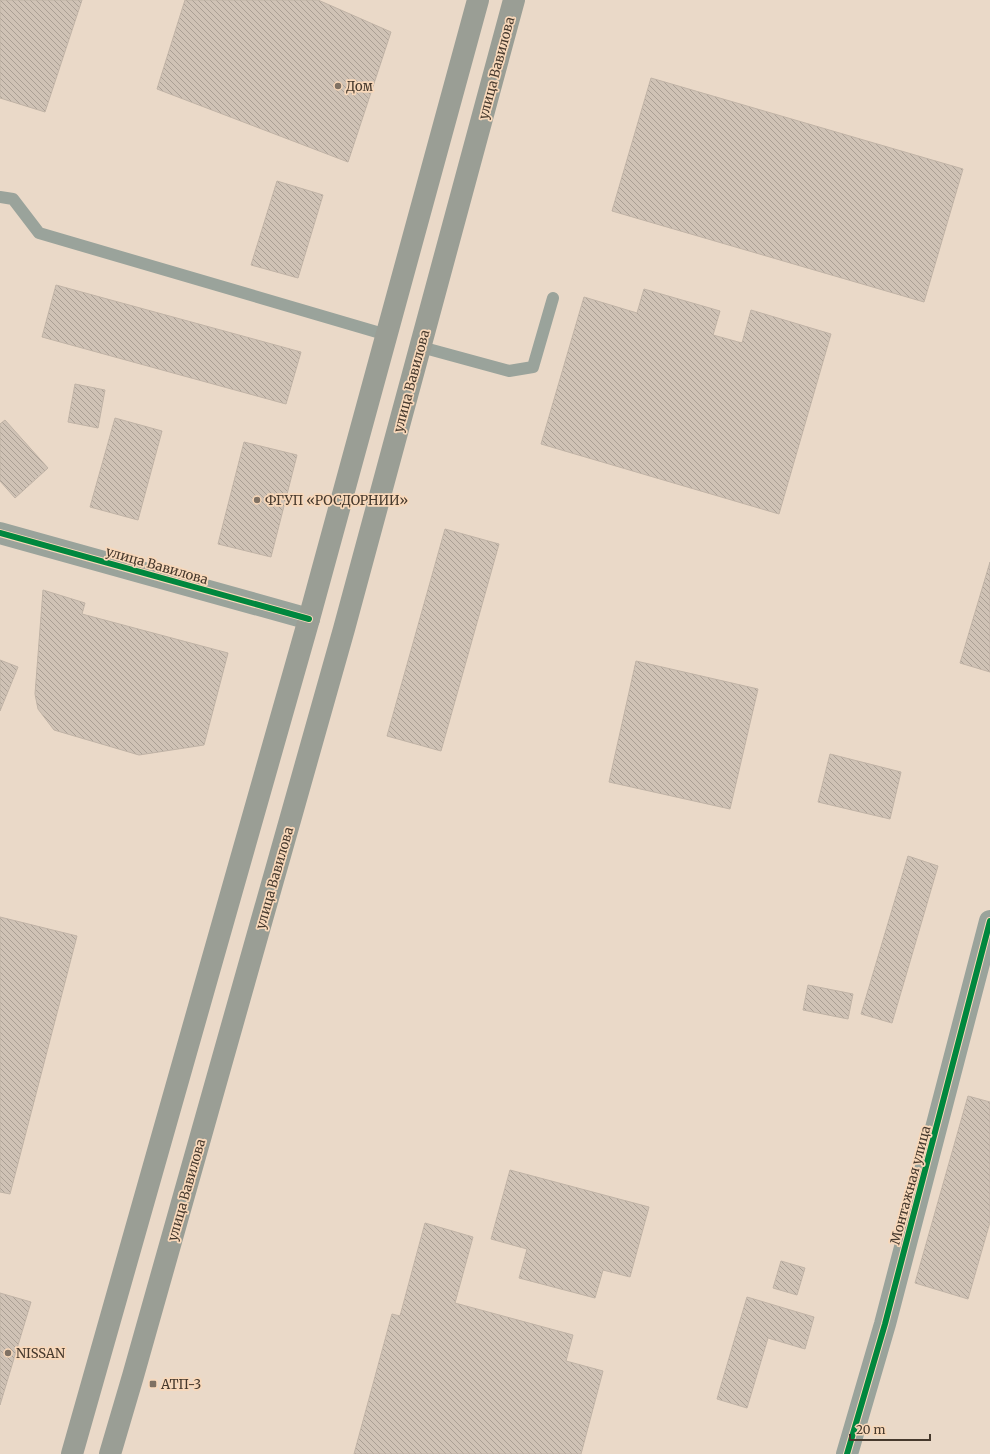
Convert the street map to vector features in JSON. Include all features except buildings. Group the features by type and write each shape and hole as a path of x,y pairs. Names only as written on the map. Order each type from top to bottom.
{"main road":[{"path":"72,1454 309,619 478,0"},
{"name":"улица Вавилова","path":"110,1454 342,637 514,0"}],"street":[{"name":"улица Вавилова","path":"0,532 309,619"},
{"name":"Монтажная улица","path":"847,1454 885,1324 990,921"}],"lane":[{"path":"0,197 13,199 39,233 387,335"},
{"path":"420,347 509,371 533,367 554,298"}],"cycle path":[{"path":"0,533 309,619"},
{"path":"847,1454 885,1324 990,921"}],"place":[{"name":"Дом","path":"338,86"},
{"name":"ФГУП «РОСДОРНИИ»","path":"257,500"},
{"name":"NISSAN","path":"8,1353"},
{"name":"АТП-3","path":"153,1384"}]}
